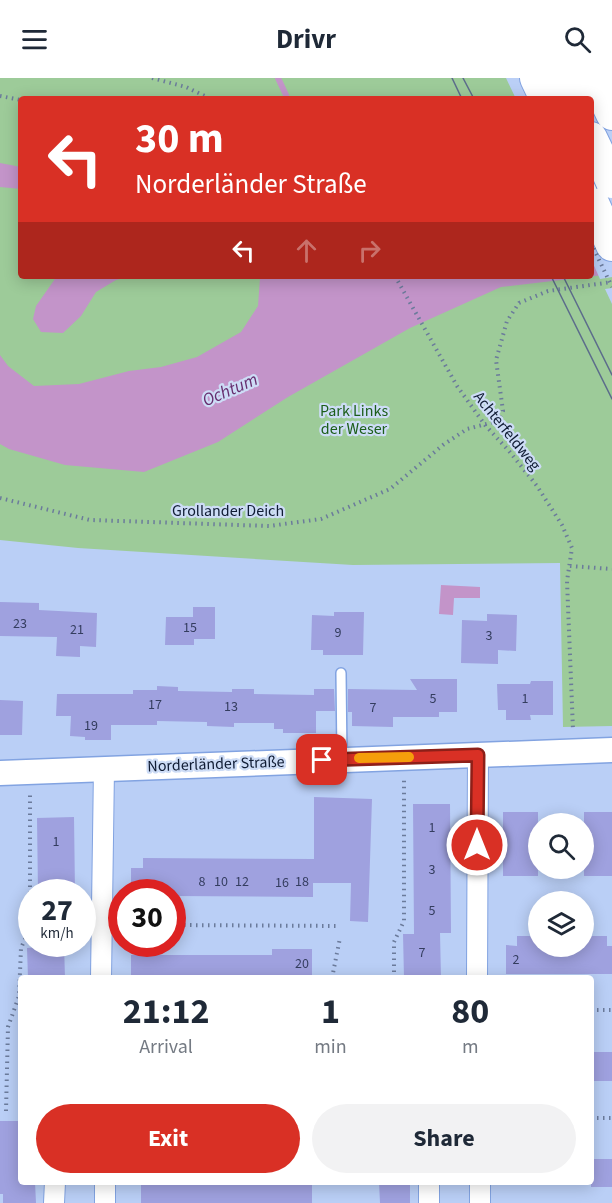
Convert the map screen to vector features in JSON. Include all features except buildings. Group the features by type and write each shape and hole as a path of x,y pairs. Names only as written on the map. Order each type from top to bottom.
{"highway":[{"path":"536,78 545,96"},
{"path":"562,78 571,96"},
{"path":"595,78 612,114"},
{"path":"594,144 609,176"},
{"path":"594,206 612,245"}],"street":[{"name":"Norderländer Straße","path":"0,773 612,750"},
{"path":"477,975 478,755"},
{"path":"100,975 104,768"},
{"path":"54,1203 55,1185"},
{"path":"105,1185 105,1203"},
{"path":"429,1185 429,1203"},
{"path":"480,1185 480,1203"}],"lane":[{"path":"341,673 342,759"}],"path":[{"path":"152,78 165,79 204,96"},
{"path":"0,96 18,99"},
{"path":"594,249 612,287"},
{"name":"Achterfeldweg","path":"397,279 457,387 485,425 537,486 562,525 572,548 567,580 574,752"},
{"name":"Grollander Deich","path":"0,498 90,520 269,526 321,519 390,489 443,445 467,429 498,421 503,411 496,360 507,321 519,303 548,291 612,282"},
{"path":"570,566 612,568"},
{"path":"394,975 394,942 404,921 404,757"},
{"path":"20,975 21,948 30,928 30,772"},
{"path":"186,925 340,926"},
{"path":"333,975 340,938"},
{"path":"6,1111 8,1027 18,999"},
{"path":"594,1010 612,1010"},
{"path":"594,1118 612,1118"}],"green space":[{"name":"Park Links der Weser","path":"0,78 506,78 515,96 18,96 18,279 594,279 594,172 612,170 612,288 605,289 612,304 612,726 563,727 560,563 353,565 78,548 0,540"}],"water":[{"path":"0,163 18,166 18,189 0,187"},
{"path":"594,204 612,274 594,276"},
{"path":"55,279 120,279 96,292 81,316 63,333 41,332 33,319 36,306"},
{"name":"Ochtum","path":"260,279 569,279 501,287 410,328 288,397 218,442 144,472 65,465 9,449 0,444 0,355 8,366 34,386 79,384 197,357 241,332 258,306"},
{"path":"441,585 480,587 480,598 454,598 453,615 439,614"}],"pier":[{"path":"612,187 612,277 600,279 594,266 594,189"}],"waterway":[{"path":"278,78 286,95"}],"tram line":[{"path":"452,78 461,96"},
{"path":"463,78 472,96"},
{"path":"552,279 612,399"},
{"path":"564,279 612,375"}],"slow traffic":[{"path":"359,758 409,757"}],"route":[{"path":"322,760 478,755 477,845"}]}
